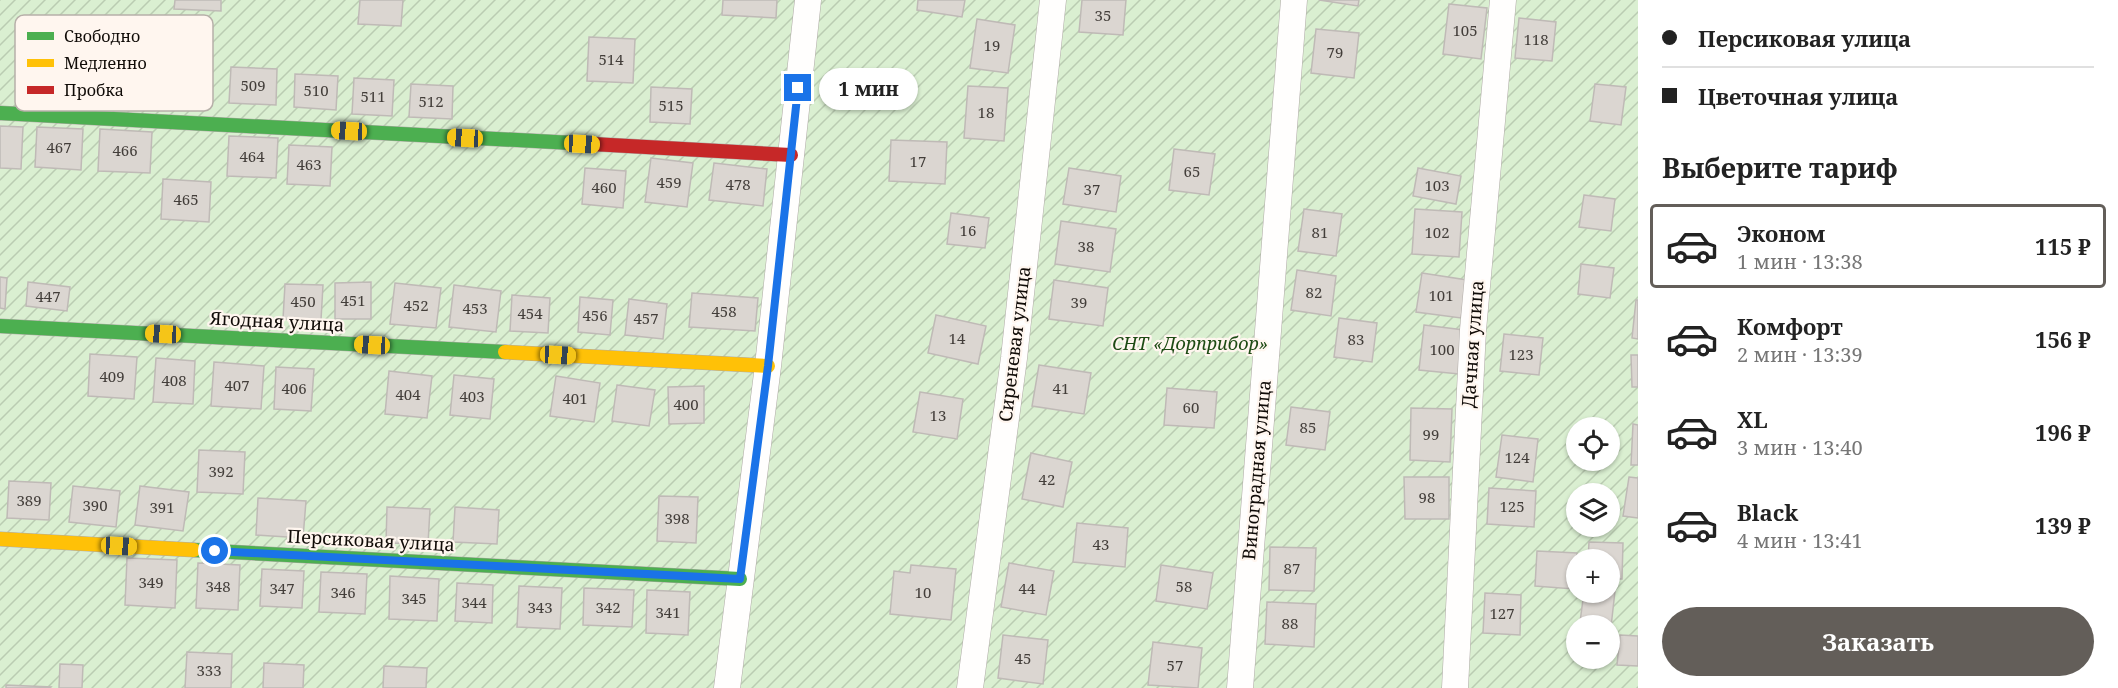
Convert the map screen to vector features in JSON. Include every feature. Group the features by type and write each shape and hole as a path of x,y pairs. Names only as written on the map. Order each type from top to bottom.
{"street":[{"path":"727,688 768,366 808,0"},
{"name":"Сиреневая улица","path":"970,688 1014,358 1053,0"},
{"name":"Виноградная улица","path":"1240,688 1294,0"},
{"name":"Дачная улица","path":"1455,688 1473,330 1503,0"},
{"path":"0,113 791,155"},
{"name":"Ягодная улица","path":"0,326 768,366"},
{"name":"Персиковая улица","path":"0,539 740,579"}],"green space":[{"name":"СНТ «Дорприбор»","path":"0,0 1638,0 1638,688 0,688"}],"building":[{"path":"175,0 221,0 221,11 174,9"},
{"path":"360,0 403,0 401,26 358,24"},
{"path":"723,0 777,0 776,18 722,15"},
{"path":"918,0 965,0 962,17 917,10"},
{"path":"1082,0 1126,0 1123,35 1079,32"},
{"path":"1319,0 1359,0 1358,6"},
{"path":"1449,4 1487,8 1481,59 1443,54"},
{"path":"1519,18 1556,22 1552,61 1515,58"},
{"path":"977,19 1015,25 1008,73 970,68"},
{"path":"1316,29 1359,33 1354,78 1311,73"},
{"path":"589,37 635,39 633,83 587,81"},
{"path":"231,67 277,69 276,105 229,103"},
{"path":"295,74 338,76 336,110 294,107"},
{"path":"354,78 394,80 392,116 352,114"},
{"path":"411,84 453,86 452,119 409,117"},
{"path":"1595,84 1626,87 1621,125 1590,121"},
{"path":"968,86 1008,88 1004,141 964,138"},
{"path":"651,87 692,89 690,124 650,122"},
{"path":"0,126 23,127 21,169 0,168"},
{"path":"37,127 83,129 81,170 35,167"},
{"path":"100,129 152,132 150,173 98,171"},
{"path":"229,136 278,138 276,178 227,176"},
{"path":"891,140 947,142 945,184 889,181"},
{"path":"289,145 332,147 330,186 287,184"},
{"path":"1174,149 1215,154 1209,195 1169,190"},
{"path":"651,158 693,163 687,207 645,202"},
{"path":"714,163 767,169 763,206 709,200"},
{"path":"585,168 626,171 623,208 582,204"},
{"path":"1069,168 1121,176 1116,212 1063,204"},
{"path":"1418,168 1461,176 1456,204 1413,196"},
{"path":"163,179 211,182 209,222 161,219"},
{"path":"1584,195 1615,199 1611,231 1579,227"},
{"path":"1304,209 1342,214 1336,256 1298,251"},
{"path":"1415,209 1462,212 1459,257 1412,254"},
{"path":"951,213 989,218 985,248 947,244"},
{"path":"1061,221 1116,229 1110,272 1055,264"},
{"path":"1581,264 1614,268 1610,298 1578,294"},
{"path":"1297,270 1336,276 1331,316 1291,310"},
{"path":"1422,273 1467,280 1461,318 1416,312"},
{"path":"0,277 7,278 5,309 0,308"},
{"path":"1054,280 1108,288 1103,326 1049,319"},
{"path":"28,282 70,287 67,311 26,306"},
{"path":"371,282 371,319 335,319 335,283"},
{"path":"395,283 441,288 436,328 390,324"},
{"path":"285,284 323,285 321,320 283,319"},
{"path":"454,285 501,291 496,332 449,327"},
{"path":"692,293 758,298 755,331 689,327"},
{"path":"512,295 550,298 548,333 510,331"},
{"path":"580,297 613,300 610,335 578,332"},
{"path":"629,299 667,304 663,339 625,335"},
{"path":"1636,300 1638,300 1638,339 1632,338"},
{"path":"936,315 986,326 978,364 928,353"},
{"path":"1339,318 1377,323 1372,362 1334,357"},
{"path":"1424,325 1464,330 1459,374 1419,370"},
{"path":"1504,334 1543,338 1539,375 1500,371"},
{"path":"90,354 137,357 134,399 88,396"},
{"path":"1631,355 1638,355 1638,387 1632,387"},
{"path":"156,358 195,361 193,404 153,402"},
{"path":"214,362 264,366 261,409 211,406"},
{"path":"1039,365 1091,373 1084,414 1032,406"},
{"path":"276,367 314,369 311,411 274,409"},
{"path":"389,371 432,376 427,418 385,414"},
{"path":"454,375 494,379 490,419 450,415"},
{"path":"556,376 600,383 594,422 550,416"},
{"path":"617,385 655,390 649,426 612,421"},
{"path":"704,386 704,423 669,424 668,387"},
{"path":"1167,388 1217,392 1214,428 1164,425"},
{"path":"920,392 963,399 957,439 913,432"},
{"path":"1291,407 1330,412 1325,450 1286,445"},
{"path":"1411,408 1452,409 1450,462 1410,460"},
{"path":"1633,424 1638,425 1638,465 1631,465"},
{"path":"1502,435 1538,439 1533,482 1496,477"},
{"path":"199,450 245,452 243,494 197,492"},
{"path":"1031,453 1072,462 1063,507 1022,499"},
{"path":"1404,477 1449,477 1449,519 1405,519"},
{"path":"1629,477 1638,478 1638,518 1623,516"},
{"path":"9,481 51,483 49,520 7,518"},
{"path":"73,486 120,491 116,527 69,522"},
{"path":"140,486 189,492 183,531 135,525"},
{"path":"1489,488 1536,491 1534,527 1487,524"},
{"path":"659,496 698,497 696,543 657,541"},
{"path":"258,498 306,501 303,538 256,535"},
{"path":"387,507 430,509 428,544 386,543"},
{"path":"455,507 499,510 497,544 453,542"},
{"path":"1077,523 1128,528 1125,567 1073,562"},
{"path":"1589,542 1623,543 1622,579 1620,579 1620,549 1589,549"},
{"path":"1270,547 1316,548 1314,591 1269,590"},
{"path":"1537,551 1566,552 1566,588 1535,586"},
{"path":"127,558 177,560 175,608 125,605"},
{"path":"198,563 240,565 238,610 196,608"},
{"path":"1009,563 1054,571 1046,615 1001,607"},
{"path":"911,565 956,569 951,620 890,614 894,571 910,573"},
{"path":"1161,565 1213,573 1207,609 1156,601"},
{"path":"262,569 304,571 302,608 260,606"},
{"path":"321,572 367,574 365,614 319,612"},
{"path":"390,576 439,579 437,621 389,619"},
{"path":"457,583 493,585 492,623 455,621"},
{"path":"519,586 562,588 560,629 517,627"},
{"path":"584,588 634,590 632,627 583,625"},
{"path":"647,590 690,592 688,635 646,633"},
{"path":"1485,593 1521,595 1520,635 1483,633"},
{"path":"1267,602 1316,604 1314,647 1265,644"},
{"path":"1583,603 1614,603 1612,615 1581,615"},
{"path":"1003,635 1048,640 1043,684 998,678"},
{"path":"1620,635 1638,636 1638,666 1620,665"},
{"path":"1153,642 1202,648 1198,688 1148,685"},
{"path":"187,652 232,654 231,688 185,688"},
{"path":"264,663 304,665 303,688 263,688"},
{"path":"60,664 83,665 82,688 59,688"},
{"path":"384,666 427,668 426,688 383,688"},
{"path":"6,685 51,687 6,688"}],"traffic: fast":[{"path":"0,113 592,144"},
{"path":"0,326 505,352"},
{"path":"194,550 740,579"}],"traffic: slow":[{"path":"505,352 768,366"},
{"path":"0,539 194,550"}],"traffic: jam":[{"path":"592,144 791,155"}],"route":[{"path":"215,551 740,579 768,366 798,88"}]}
